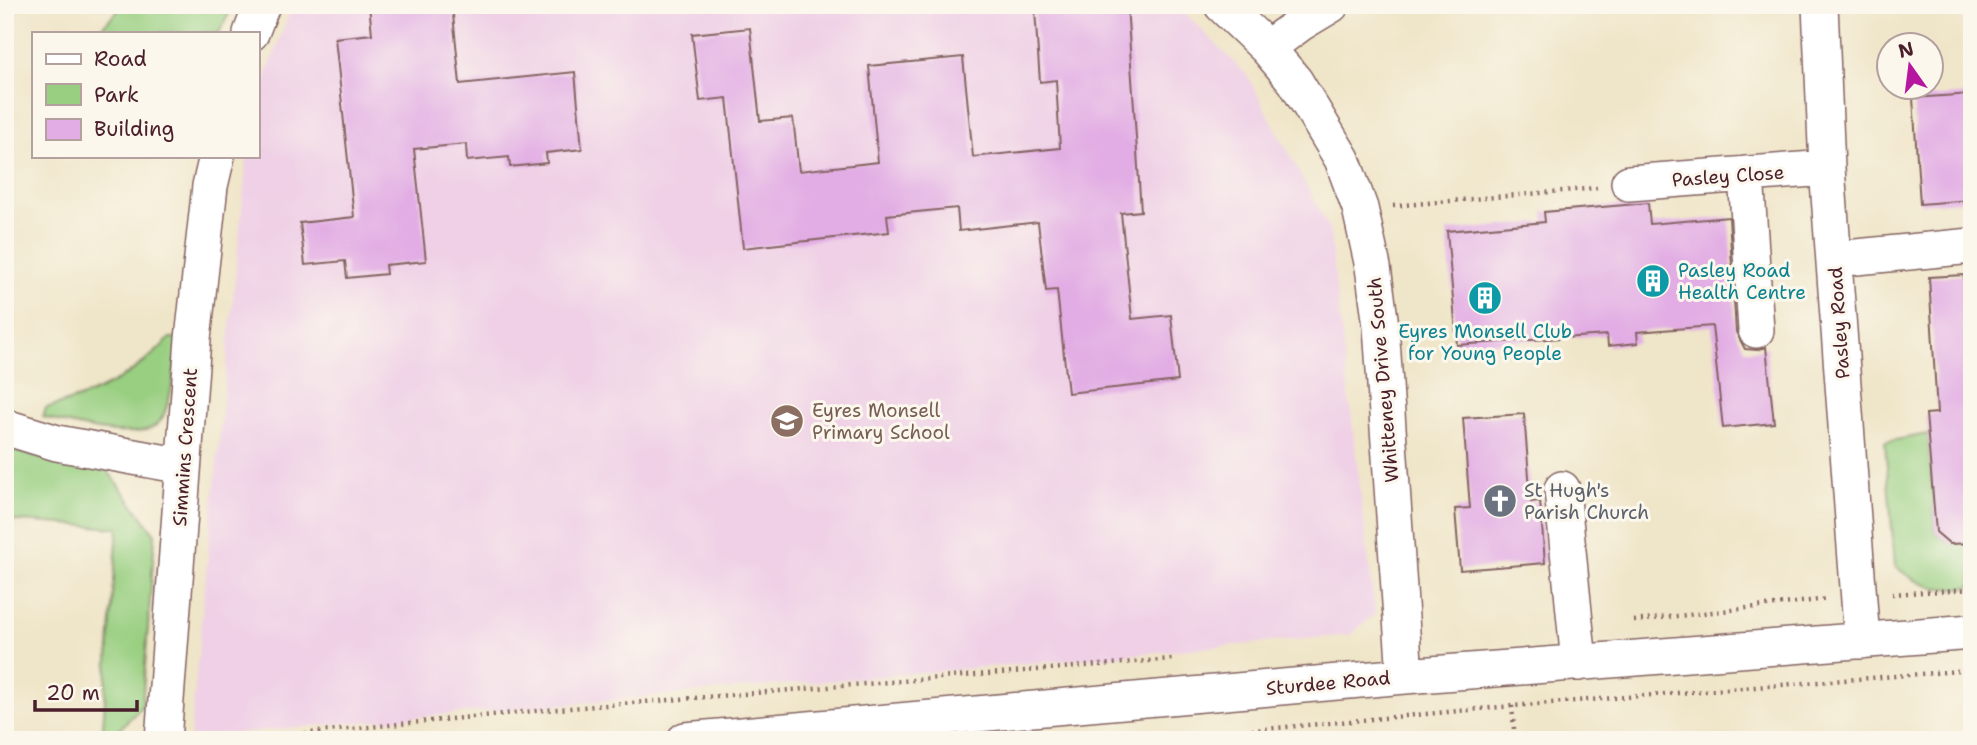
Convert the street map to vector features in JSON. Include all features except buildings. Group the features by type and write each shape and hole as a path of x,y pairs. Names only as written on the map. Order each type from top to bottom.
{"street":[{"path":"251,32 262,5"},
{"name":"Whitteney Drive South","path":"1222,5 1267,48 1318,116 1342,159 1360,208 1373,267 1381,326 1405,676"},
{"path":"1267,48 1331,5"},
{"name":"Pasley Road","path":"1820,5 1828,168 1862,641"},
{"name":"Simmins Crescent","path":"163,740 196,314 210,186 217,158"},
{"name":"Pasley Close","path":"1629,183 1828,168"},
{"path":"1745,174 1756,330"},
{"path":"1835,259 1972,246"},
{"path":"5,426 57,443 183,466"},
{"path":"1562,489 1579,663"},
{"name":"Sturdee Road","path":"685,740 934,729 1405,676 1972,632"}],"path":[{"path":"1360,208 1606,188 1629,183"},
{"path":"1575,626 1858,596 1972,589"},
{"path":"235,740 548,710 1181,658"},
{"path":"1147,740 1207,737 1512,706 1972,670"},
{"path":"1512,706 1515,740"}],"shaded area":[{"name":"Eyres Monsell Primary School","path":"292,5 1173,5 1183,11 1247,75 1329,228 1375,614 1350,635 190,737 247,158 259,158 259,96"}],"green space":[{"path":"124,5 233,5 220,32 97,32"},
{"path":"170,338 179,338 171,390 166,410 154,427 140,431 106,431 43,417 46,408 82,397 128,374"},
{"path":"1928,434 1936,532 1950,544 1972,543 1972,587 1949,589 1930,586 1913,579 1895,566 1885,442"},
{"path":"5,448 43,459 107,470 155,534 142,706 109,740 102,740 118,528 5,520"}],"place":[{"name":"Pasley Road Health Centre","path":"1653,281"},
{"name":"Eyres Monsell Club for Young People","path":"1485,298"},
{"name":"Eyres Monsell Primary School","path":"787,421"},
{"name":"St Hugh's Parish Church","path":"1500,501"}]}
